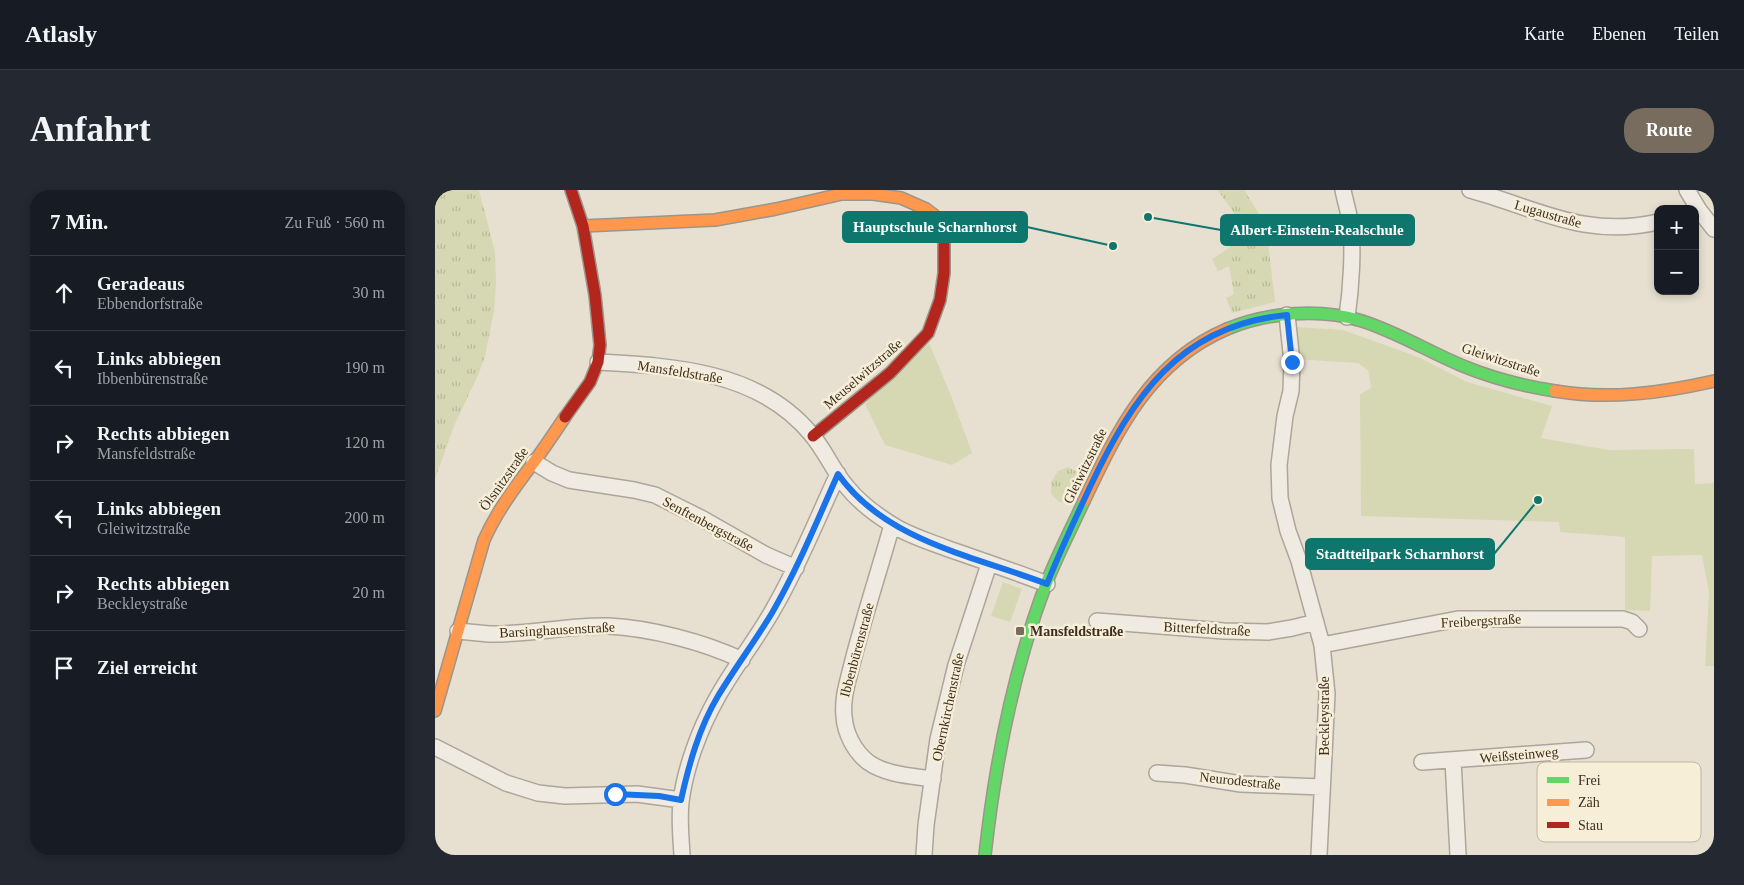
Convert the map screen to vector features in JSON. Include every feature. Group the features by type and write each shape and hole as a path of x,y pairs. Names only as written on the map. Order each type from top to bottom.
{"street":[{"path":"571,190 583,226 598,318 600,345 598,362"},
{"path":"1343,190 1351,233 1350,295 1347,317"},
{"name":"Lugaustraße","path":"1470,190 1571,223 1603,227 1637,226 1654,223"},
{"path":"1687,190 1694,205"},
{"name":"Meuselwitzstraße","path":"583,226 715,220 776,209 842,192 901,198 926,209 934,215 943,228 944,272 940,300 928,333 890,373 813,436"},
{"path":"1699,213 1714,229"},
{"name":"Gleiwitzstraße","path":"985,855 993,785 1006,718 1020,666 1047,584 1100,467 1132,408 1174,361 1209,338 1245,323 1287,315 1323,314 1347,317 1401,337 1464,366 1497,378 1543,390 1621,395 1659,392 1714,381"},
{"name":"Beckleystraße","path":"1287,315 1292,362 1291,391 1285,416 1279,464 1280,498 1322,645 1327,694 1319,855"},
{"name":"Mansfeldstraße","path":"598,362 655,366 699,372 751,388 782,406 801,423 813,436 838,474 857,498 892,525 922,539 1047,584"},
{"name":"Ölsnitzstraße","path":"435,711 484,540 491,524 511,491 534,462 590,382 598,362"},
{"name":"Senftenbergstraße","path":"534,462 569,480 635,490 655,496 796,568"},
{"path":"682,855 681,800 688,770 705,723 718,697 771,614 796,568 838,474"},
{"name":"Ibbenbürenstraße","path":"892,525 844,696 845,725 855,748 868,762 883,770 898,774 933,779"},
{"name":"Obernkirchenstraße","path":"924,855 925,830 938,738 956,665 989,564"},
{"name":"Freibergstraße","path":"1322,645 1459,619 1623,619 1632,622 1639,629"},
{"name":"Bitterfeldstraße","path":"1097,621 1224,631 1268,632 1316,622"},
{"name":"Barsinghausenstraße","path":"458,631 490,634 593,626 622,628 664,635 726,653 741,660"},
{"path":"435,748 506,783 538,793 565,796 637,794 681,800"},
{"name":"Weißsteinweg","path":"1422,762 1586,750"},
{"path":"1453,760 1458,855"},
{"name":"Neurodestraße","path":"1157,773 1185,775 1241,784 1322,788"}],"green space":[{"path":"435,190 479,190 495,252 496,282 494,311 485,356 454,426 435,479"},
{"path":"1217,190 1244,190 1266,225 1275,302 1232,313 1226,298 1234,294 1229,266 1218,271 1212,259 1234,242 1239,235 1240,228 1233,211"},
{"path":"1296,327 1343,330 1418,357 1467,382 1552,406 1541,438 1608,450 1694,449 1695,484 1714,483 1714,666 1705,666 1709,592 1702,555 1652,556 1650,611 1625,610 1625,537 1560,532 1559,522 1361,516 1360,394 1371,388 1368,370 1358,363 1296,359"},
{"path":"929,343 972,453 952,465 885,445 865,404"},
{"path":"1068,467 1077,472 1080,478 1069,502 1059,502 1051,494 1051,482 1058,471"},
{"path":"1003,582 1022,589 1010,622 991,616"}],"traffic: fast":[{"path":"1227,329 1259,319 1294,314 1312,313 1346,317 1388,331 1463,366 1485,374 1519,384 1555,391"},
{"path":"985,855 1000,752 1024,650 1046,584 1084,501"}],"traffic: slow":[{"path":"583,226 715,220 842,194 873,194 901,198 926,209 934,215 943,228 944,245"},
{"path":"1084,501 1110,448 1139,400 1177,360 1200,343 1227,329"},
{"path":"1555,391 1595,395 1635,394 1714,381"},
{"path":"435,711 484,540 507,500 565,417"}],"traffic: jam":[{"path":"565,417 590,382 598,362 600,345 595,295 583,226 571,190"},
{"path":"813,436 890,373 928,333 940,300 944,273 944,245"}],"place":[{"name":"Albert-Einstein-Realschule","path":"1148,217"},
{"name":"Hauptschule Scharnhorst","path":"1113,246"},
{"name":"Stadtteilpark Scharnhorst","path":"1538,500"},
{"name":"Mansfeldstraße","path":"1020,631"}],"route":[{"path":"615,794 637,794 681,800 688,770 701,730 718,697 784,592 838,474 846,487 857,498 892,525 922,539 1047,584 1080,508 1132,408 1174,361 1194,346 1227,329 1273,316 1287,315 1292,362"}]}
